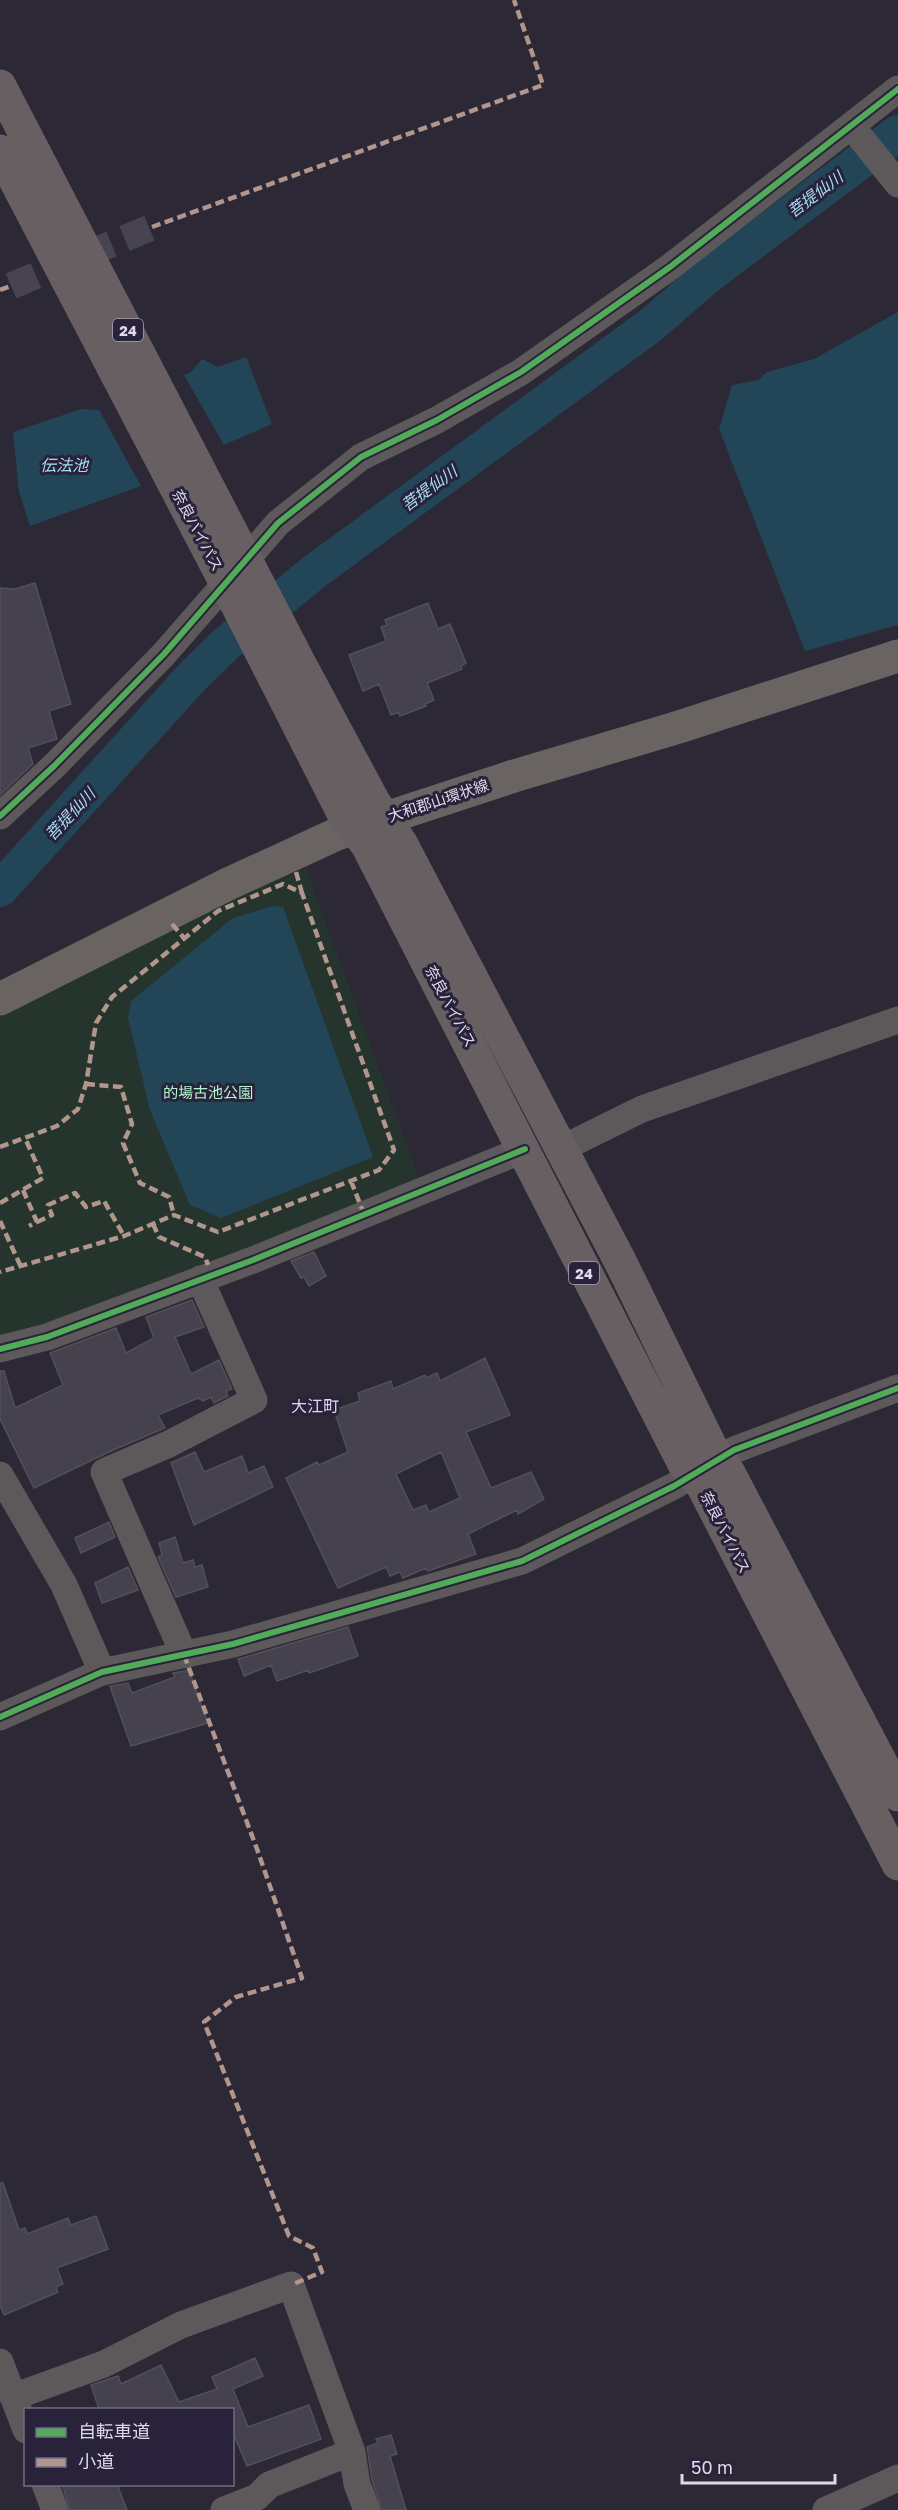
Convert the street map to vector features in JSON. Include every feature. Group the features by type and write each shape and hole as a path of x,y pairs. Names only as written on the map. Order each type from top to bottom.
{"highway":[{"name":"奈良バイパス","path":"0,86 286,671 343,813 370,823 401,843 561,1149 711,1447 702,1485 898,1864"},
{"name":"奈良バイパス","path":"0,151 241,578"},
{"name":"奈良バイパス","path":"370,823 366,845 525,1149 564,1235 684,1464 706,1466"},
{"name":"奈良バイパス","path":"706,1466 898,1795"}],"main road":[{"name":"大和郡山環状線","path":"0,999 228,884 370,823 898,656"}],"street":[{"path":"0,816 54,766 241,578 278,523 361,457 437,420 521,372 670,267 855,130 898,89"},
{"path":"855,130 898,184"},
{"path":"561,1149 642,1109 898,1020"},
{"path":"0,1349 47,1337 200,1279 525,1149"},
{"path":"184,1654 104,1472 168,1444 254,1400 200,1279"},
{"path":"0,1718 102,1672 233,1644 522,1561 674,1486 748,1444 898,1388"},
{"path":"0,1475 64,1585 102,1672"},
{"path":"0,2362 14,2412 181,2325 291,2285 352,2452 357,2484 367,2510"},
{"path":"224,2510 257,2497 269,2485 352,2452"},
{"path":"826,2510 898,2478"},
{"path":"46,2486 55,2510"}],"green space":[{"name":"的場古池公園","path":"306,869 421,1183 362,1209 0,1340 0,1015 233,892"}],"water":[{"path":"898,312 898,625 805,651 719,429 732,385 758,380 767,372 814,359"},
{"path":"246,357 272,424 224,445 184,375 190,373 202,359 218,367"},
{"name":"伝法池","path":"81,409 99,410 141,486 30,526 19,492 13,432"},
{"path":"273,906 283,907 373,1157 221,1218 190,1205 150,1110 128,1018 131,1001 233,918"}],"building":[{"path":"35,583 71,704 49,711 57,739 28,748 33,764 0,795 0,588 15,589"},
{"path":"428,603 438,629 450,624 466,663 461,666 462,669 427,683 434,700 425,704 426,706 400,716 399,712 391,715 379,684 363,691 349,655 386,641 381,627 387,625 385,620"},
{"path":"314,1252 326,1276 309,1286 304,1277 301,1278 291,1261"},
{"path":"192,1300 204,1327 175,1337 191,1374 219,1360 232,1389 226,1391 228,1396 214,1403 211,1397 203,1401 198,1398 158,1415 165,1428 34,1488 0,1419 0,1371 4,1371 15,1408 63,1385 50,1353 116,1328 126,1353 154,1338 146,1317"},
{"path":"485,1358 510,1415 466,1432 491,1488 531,1472 544,1499 518,1514 517,1510 468,1534 476,1554 428,1571 426,1568 403,1578 400,1572 390,1576 386,1567 338,1588 286,1478 317,1462 319,1465 348,1452 334,1410 360,1401 358,1393 391,1381 393,1389 425,1375 426,1378 437,1373 440,1381","holes":["441,1452 460,1498 429,1512 426,1505 413,1510 396,1474"]},
{"path":"195,1452 204,1472 242,1456 248,1473 264,1466 273,1487 194,1525 171,1463"},
{"path":"109,1522 115,1537 81,1553 75,1538"},
{"path":"175,1537 183,1563 193,1560 195,1567 202,1565 208,1587 176,1597 158,1557 162,1555 159,1543"},
{"path":"128,1567 138,1590 102,1603 95,1583"},
{"path":"348,1627 358,1656 277,1681 271,1665 244,1676 238,1659"},
{"path":"189,1670 208,1723 131,1746 110,1686 128,1683 132,1693 175,1677 173,1673"},
{"path":"0,2183 3,2183 19,2230 25,2228 27,2234 68,2218 71,2225 96,2216 108,2249 57,2268 63,2284 56,2287 58,2292 4,2315 0,2305"},
{"path":"255,2358 263,2376 233,2389 248,2427 309,2405 321,2439 247,2466 234,2435 234,2408 99,2408 91,2385 118,2376 121,2384 161,2365 179,2402 217,2389 212,2377"},
{"path":"391,2435 397,2454 390,2456 406,2510 382,2510 372,2480 367,2447 378,2443 376,2439"},
{"path":"63,2486 118,2486 127,2510 70,2510"}],"waterway":[{"name":"菩提仙川","path":"0,889 193,676 227,643 314,572 651,325 710,274 898,133"}],"tunnel":[{"path":"11,286 152,227"}],"marked path":[{"path":"152,227 543,85 514,0"},
{"path":"0,290 11,286"},
{"path":"296,872 302,893"},
{"path":"0,1147 57,1126 78,1109 86,1084 96,1023 112,997 218,911 283,884 302,893 394,1150 379,1170 218,1232 174,1215 124,1236 0,1272"},
{"path":"172,924 184,938"},
{"path":"86,1084 121,1087 132,1124 123,1143 140,1183 169,1197 174,1215"},
{"path":"0,1203 43,1178 25,1138"},
{"path":"351,1181 362,1209"},
{"path":"23,1190 37,1222 29,1226"},
{"path":"37,1222 52,1215 48,1205 75,1193 86,1207 104,1201 124,1236"},
{"path":"0,1221 21,1267"},
{"path":"153,1224 159,1237 205,1257 208,1265"},
{"path":"184,1655 257,1849 302,1978 236,1997 204,2022 289,2236 313,2248 322,2272 291,2285"}],"cycle path":[{"path":"0,816 54,766 164,654 278,523 361,457 437,420 521,372 670,267 898,89"},
{"path":"0,1349 47,1337 253,1260 525,1149"},
{"path":"0,1717 102,1672 233,1644 522,1561 674,1486 734,1450 898,1388"}],"district":[{"name":"大江町","path":"315,1406"}]}
